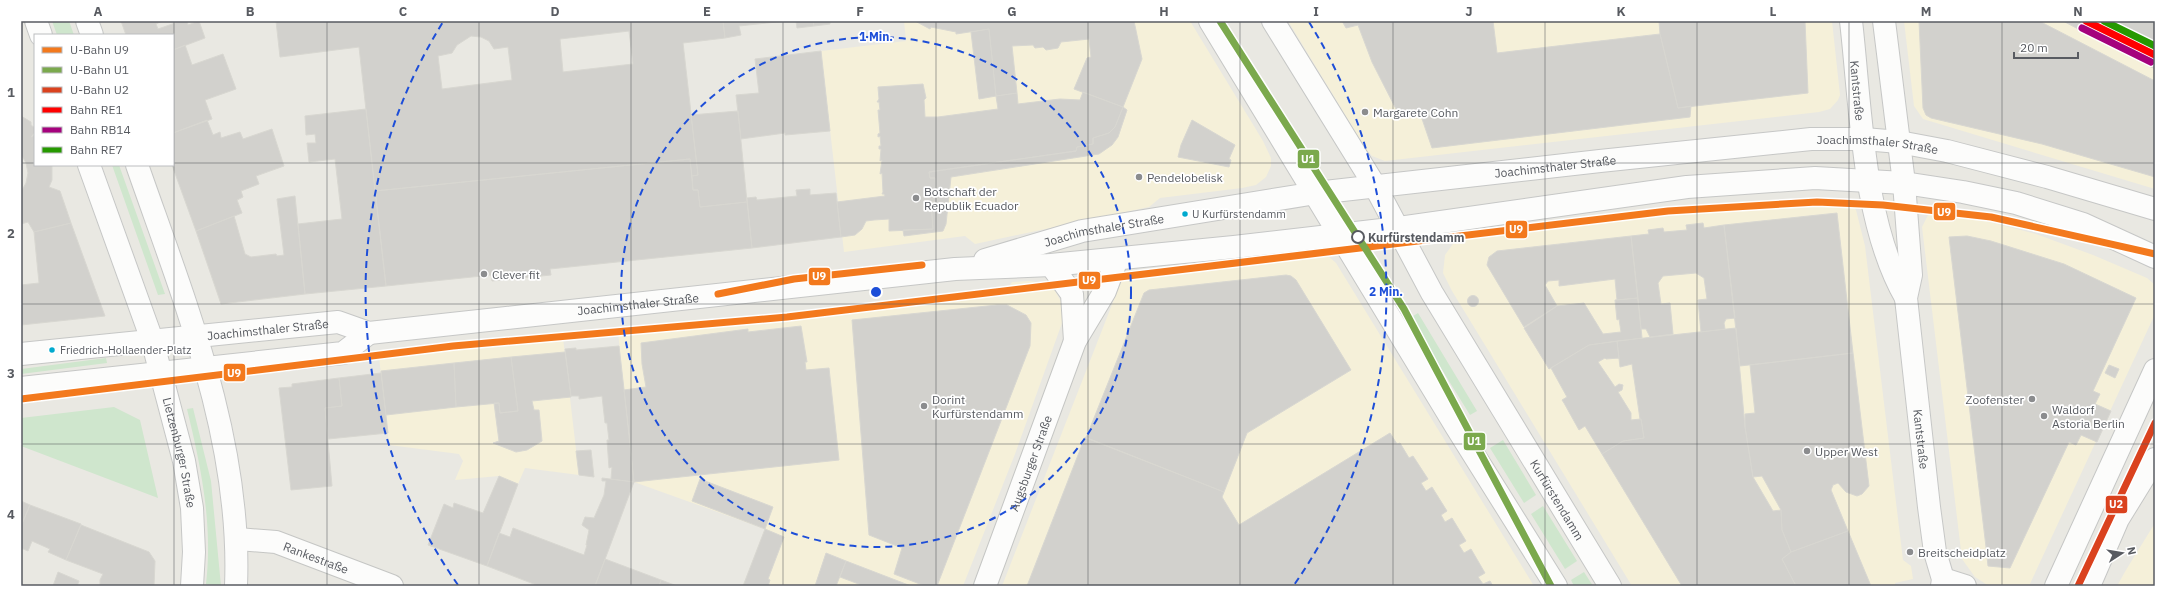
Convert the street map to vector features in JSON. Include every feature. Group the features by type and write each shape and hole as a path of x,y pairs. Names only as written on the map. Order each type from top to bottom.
{"main road":[{"path":"36,21 41,34"},
{"path":"87,21 92,34"},
{"path":"1210,21 1316,193 1457,428 1556,586"},
{"name":"Kurfürstendamm","path":"1273,21 1375,186 1399,228 1432,293 1610,586"},
{"name":"Kantstraße","path":"1851,21 1869,182 1878,222 1894,277 1906,298"},
{"name":"Kantstraße","path":"1884,21 1904,183 1911,275 1906,298 1935,552 1943,582 1965,586"},
{"name":"Joachimsthaler Straße","path":"955,269 1082,231 1316,193 1800,140 1864,139 1899,142 1970,156 2155,209"},
{"name":"Lietzenburger Straße","path":"89,166 152,340 184,461 192,508 194,552 192,586"},
{"path":"137,166 196,337 228,462 238,539 236,586"},
{"name":"Joachimsthaler Straße","path":"21,354 338,322 369,333 955,269 1051,265 1117,259 1399,228 1687,187 1799,179 1904,183 1963,192 2023,205 2083,224 2155,257"},
{"name":"Augsburger Straße","path":"985,586 1075,341 1105,291 1117,259"},
{"name":"Augsburger Straße","path":"1051,265 1072,294 1075,341"},
{"path":"21,388 343,353 369,333"},
{"path":"2056,586 2155,370"},
{"path":"2089,586 2118,520 2155,459"},
{"name":"Rankestraße","path":"238,539 276,542 392,586"}],"shaded area":[{"path":"904,21 1190,21 1263,141 1271,158 1271,166 1266,177 1256,185 1160,198 1149,207 975,244 965,236 844,252 821,51 906,41"},
{"path":"1288,21 1832,21 1840,95 1838,100 1830,109 1819,112 1385,161 1372,156 1366,149"},
{"path":"1904,21 2063,21 2155,69 2155,189 1923,119 1914,106"},
{"path":"1807,200 1842,200 1851,203 1856,210 1865,246 1903,560 1911,566 1913,579 1895,583 1895,586 1632,586 1452,291 1443,273 1445,255 1455,241 1466,235 1713,208"},
{"name":"Zoofenster","path":"1938,212 1967,216 2036,234 2093,255 2147,278 2155,285 2155,314 2029,586 1989,586 1975,577 1962,559 1922,227 1928,215"},
{"path":"1314,253 1328,256 1336,263 1534,586 1002,586 1122,279 1130,275"},
{"path":"1030,281 1047,284 1055,291 1062,303 1062,323 1015,454 963,586 743,586 765,529 634,482 618,332 1006,291 1012,282"},
{"path":"563,338 579,475 525,468 518,484 499,476 455,480 463,461 459,454 389,445 379,357"},
{"path":"2155,523 2155,586 2117,586 2126,570"}],"green space":[{"path":"52,21 69,21 74,34 57,34"},
{"path":"112,166 119,166 165,294 158,295"},
{"path":"1418,313 1477,411 1470,415 1410,318"},
{"path":"106,358 107,363 21,374 21,369"},
{"path":"114,407 140,420 158,498 21,446 21,418"},
{"path":"193,408 211,481 221,586 206,584 208,562 207,518 197,452 187,409"},
{"path":"1503,440 1536,495 1524,503 1490,448"},
{"path":"1543,506 1577,561 1565,569 1531,514"},
{"path":"1584,572 1593,586 1574,586 1571,580"}],"building":[{"path":"121,21 162,21 156,24 158,29 181,21 187,21 188,25 199,21 205,38 174,50 174,34 126,34"},
{"path":"276,21 723,21 725,38 683,43 698,175 692,176 690,159 375,191 359,47 280,57","holes":["629,31 633,64 563,72 560,39","471,36 481,37 489,41 494,49 508,47 512,80 442,89 438,56 452,53 457,45"]},
{"path":"723,21 786,21 739,26 741,35 725,38"},
{"path":"796,21 813,21 814,26 797,28"},
{"path":"813,21 830,21 830,24 814,26"},
{"path":"915,21 1134,21 1142,59 1123,107 1074,89 1087,58 1091,57 1089,39 1061,42 1058,48 1046,50 1043,47 1035,48 1033,45 1012,46 1017,93 996,96 989,29 956,34 956,32 931,27 930,29"},
{"path":"1342,21 1493,21 1497,53 1660,34 1678,108 1691,106 1690,117 1432,148 1419,110 1398,113 1372,62 1358,25 1346,28"},
{"path":"1659,21 1805,21 1808,93 1678,108 1660,34"},
{"path":"1919,21 2039,21 2155,81 2155,177 2042,144 1931,118 1926,115 1923,108"},
{"path":"2063,21 2155,21 2155,69 2105,43"},
{"path":"989,29 996,96 979,99 971,32"},
{"path":"185,45 192,65 223,54 236,89 205,100 212,119 174,133 174,50"},
{"path":"821,51 830,131 785,135 785,133 741,139 736,95 759,93 755,59"},
{"path":"923,84 926,98 924,100 925,117 938,117 998,109 996,96 1017,93 1018,104 1060,99 1080,100 1083,92 1123,107 1115,127 1109,133 1093,138 1093,144 1077,147 1076,151 929,172 930,178 935,178 937,202 931,202 933,229 889,231 889,219 874,220 866,221 862,229 855,235 841,237 837,202 885,196 882,194 882,173 880,174 882,160 880,161 880,136 878,137 878,134 880,133 878,110 880,110 879,102 877,102 879,99 878,87"},
{"path":"1123,107 1127,110 1118,137 1112,145 1099,154 951,177 946,224 943,231 904,236 903,230 933,229 931,202 937,202 935,178 930,178 929,172 1076,151 1077,147 1093,144 1093,138 1109,133 1115,127"},
{"path":"366,109 386,286 305,294 298,224 342,219 335,159 309,162 307,143 316,143 315,134 306,135 305,116"},
{"path":"738,111 747,202 700,207 698,190 693,190 692,176 698,175 691,115"},
{"path":"21,116 31,122 31,125 34,127 34,133 31,137 34,136 34,166 52,166 52,180 49,187 60,191 71,223 34,232 28,222 21,224 21,192 26,183 28,173 26,163 21,154"},
{"path":"207,120 213,135 220,132 221,138 240,132 243,139 272,129 284,166 256,176 259,184 241,191 243,197 237,200 242,213 196,231 172,166 174,166 174,133"},
{"path":"1192,120 1235,145 1229,159 1231,160 1229,167 1178,157 1181,145"},
{"path":"690,159 693,190 698,190 700,207 747,202 752,248 550,269 551,275 492,281 491,275 386,286 375,191"},
{"path":"810,189 810,195 836,193 841,237 752,248 747,198 756,197 757,200 797,196 796,190"},
{"path":"295,196 305,294 221,304 196,231 234,216 245,254 251,257 276,254 277,256 284,255 277,199"},
{"path":"1837,213 1853,353 1740,366 1724,225"},
{"path":"71,223 105,316 21,325 21,285 39,283 34,232"},
{"path":"1703,223 1704,228 1724,225 1735,318 1726,319 1724,323 1725,329 1701,332 1698,300 1707,299 1704,278 1696,273 1663,276 1658,283 1661,304 1670,303 1673,334 1650,337 1646,329 1641,329 1631,236 1649,234 1648,230 1663,228 1664,232 1687,230 1686,225"},
{"path":"1631,236 1638,298 1617,300 1615,279 1559,286 1559,280 1548,281 1545,285 1557,306 1524,327 1487,265 1489,257 1497,251"},
{"name":"Zoofenster","path":"1967,236 1991,241 2064,264 2136,298 2093,391 2100,394 2095,404 2111,411 2097,442 2081,435 2076,445 2069,442 2010,568 1988,566 1949,237"},
{"path":"1286,275 1291,276 1296,280 1351,370 1247,433 1224,492 1086,438 1144,293 1149,290"},
{"path":"1471,296 1475,296 1477,297 1477,305 1471,306 1468,303 1468,299"},
{"path":"1638,298 1642,338 1589,345 1549,369 1524,328 1557,306 1584,303 1603,334 1621,332 1619,319 1617,320 1615,300"},
{"path":"1007,305 1026,315 1031,323 1030,346 937,586 925,586 894,574 902,548 869,535 852,320"},
{"path":"801,326 807,362 805,362 806,370 829,368 839,460 634,482 624,390 646,387 642,364 641,343 748,329 748,332"},
{"path":"1736,328 1745,427 1753,477 1773,511 1781,510 1782,530 1791,552 1782,559 1796,586 1682,586 1602,454 1623,441 1644,438 1632,364 1620,367 1617,341"},
{"path":"1617,341 1619,358 1605,358 1598,362 1615,387 1619,384 1623,385 1622,390 1618,392 1631,413 1631,420 1641,419 1644,438 1623,441 1602,454 1585,426 1579,430 1562,400 1567,397 1551,368 1589,345"},
{"path":"619,346 634,482 611,479 612,467 609,468 607,440 609,440 607,423 605,423 602,396 579,399 579,396 571,396 565,349 576,348 576,350"},
{"path":"565,352 571,397 532,401 534,410 539,410 542,441 527,450 516,452 493,443 499,441 494,403 499,403 500,413 518,411 511,357"},
{"name":"Upper West","path":"1853,353 1869,486 1862,494 1857,496 1846,492 1838,483 1833,485 1831,490 1848,531 1791,552 1782,530 1781,510 1762,476 1753,477 1745,427 1745,414 1755,413 1750,365"},
{"path":"511,357 518,411 500,413 499,403 456,407 454,363"},
{"path":"454,363 456,407 386,415 381,371"},
{"path":"2109,365 2119,369 2115,378 2105,373"},
{"path":"381,373 388,433 328,439 325,408 342,406 339,378"},
{"path":"339,378 342,406 325,408 332,486 291,490 279,388 292,387 292,384"},
{"path":"1390,433 1397,444 1400,443 1409,458 1413,456 1428,479 1421,483 1426,491 1432,487 1447,511 1441,515 1445,522 1452,518 1466,541 1459,545 1464,553 1471,549 1485,573 1478,577 1483,584 1490,581 1493,586 1027,586 1085,437 1224,492 1222,497 1239,525"},
{"path":"591,450 594,477 579,475 576,451"},
{"path":"499,476 518,484 487,566 428,545 444,504 453,508 454,503 483,513"},
{"path":"602,478 634,482 595,586 539,586 487,566 499,533 510,537 513,528 584,555 589,530 582,525 585,517 594,518 604,495 606,481 602,481"},
{"path":"700,479 773,507 765,529 692,501"},
{"path":"21,501 30,505 21,526"},
{"path":"30,505 81,524 66,560 48,552 50,549 32,541 28,551 21,548 21,526"},
{"path":"81,525 149,552 155,561 154,586 100,586 100,580 103,574 66,560"},
{"path":"765,529 784,537 768,579 770,580 768,586 743,586"},
{"path":"1848,531 1871,586 1796,586 1782,559 1791,552"},
{"path":"826,553 846,561 836,586 815,586"},
{"path":"605,559 661,580 659,586 595,586"},
{"path":"846,561 911,586 864,586 840,577"},
{"path":"58,572 79,581 77,586 53,586"},
{"path":"661,580 677,586 659,586"}],"metro line":[{"name":"U1","path":"1220,21 1404,309 1551,586"},
{"name":"U9","path":"21,399 453,346 787,317 1668,211 1817,202 1883,205 1991,217 2155,254"},
{"name":"U9","path":"718,294 794,279 922,265"},
{"name":"U2","path":"2078,586 2155,423"}],"rail line":[{"name":"RE1","path":"2086,21 2155,55"},
{"name":"RE7","path":"2104,21 2155,46"},
{"name":"RB14","path":"2082,28 2151,62"}],"place":[{"name":"Margarete Cohn","path":"1365,112"},
{"name":"Pendelobelisk","path":"1139,177"},
{"name":"Botschaft der Republik Ecuador","path":"916,198"},
{"name":"U Kurfürstendamm","path":"1185,214"},
{"name":"Kurfürstendamm","path":"1358,237"},
{"name":"Clever fit","path":"484,274"},
{"name":"Friedrich-Hollaender-Platz","path":"52,350"},
{"name":"Zoofenster","path":"2032,399"},
{"name":"Dorint Kurfürstendamm","path":"924,406"},
{"name":"Waldorf Astoria Berlin","path":"2044,416"},
{"name":"Upper West","path":"1807,451"},
{"name":"Breitscheidplatz","path":"1910,552"}]}
